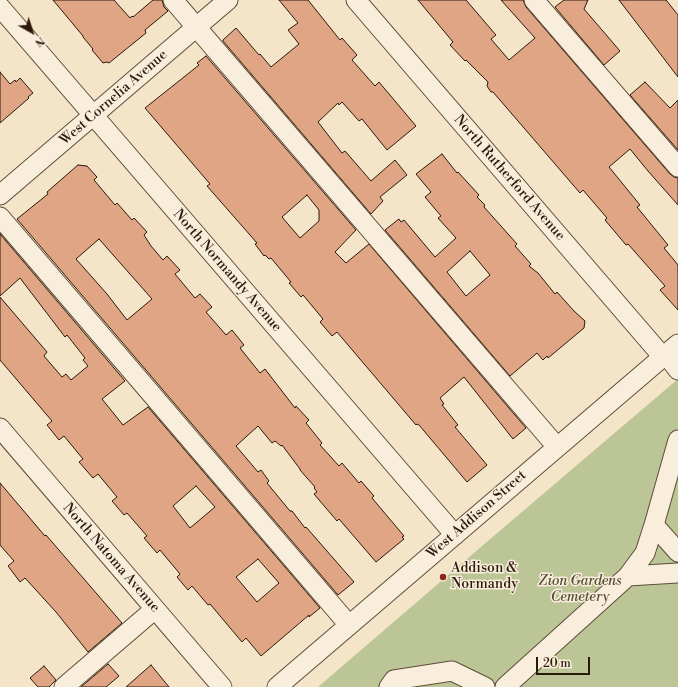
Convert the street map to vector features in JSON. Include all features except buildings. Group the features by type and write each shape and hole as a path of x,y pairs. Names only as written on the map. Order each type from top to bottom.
{"street":[{"path":"173,0 557,447"},
{"name":"West Cornelia Avenue","path":"0,196 228,0"},
{"name":"North Rutherford Avenue","path":"356,0 669,352 678,370"},
{"path":"534,0 678,167"},
{"name":"North Normandy Avenue","path":"0,7 455,535"},
{"path":"0,217 349,625"},
{"name":"West Addison Street","path":"277,687 669,352"},
{"name":"North Natoma Avenue","path":"0,428 222,687"},
{"path":"505,687 628,576 644,553 654,526 678,440"},
{"path":"654,526 678,552"},
{"path":"628,576 678,573"},
{"path":"64,687 155,609"},
{"path":"389,687 394,680 452,671 485,687"}],"green space":[{"name":"Zion Gardens Cemetery","path":"678,379 678,687 318,687 489,540"}],"place":[{"name":"Addison & Normandy","path":"443,577"}]}
